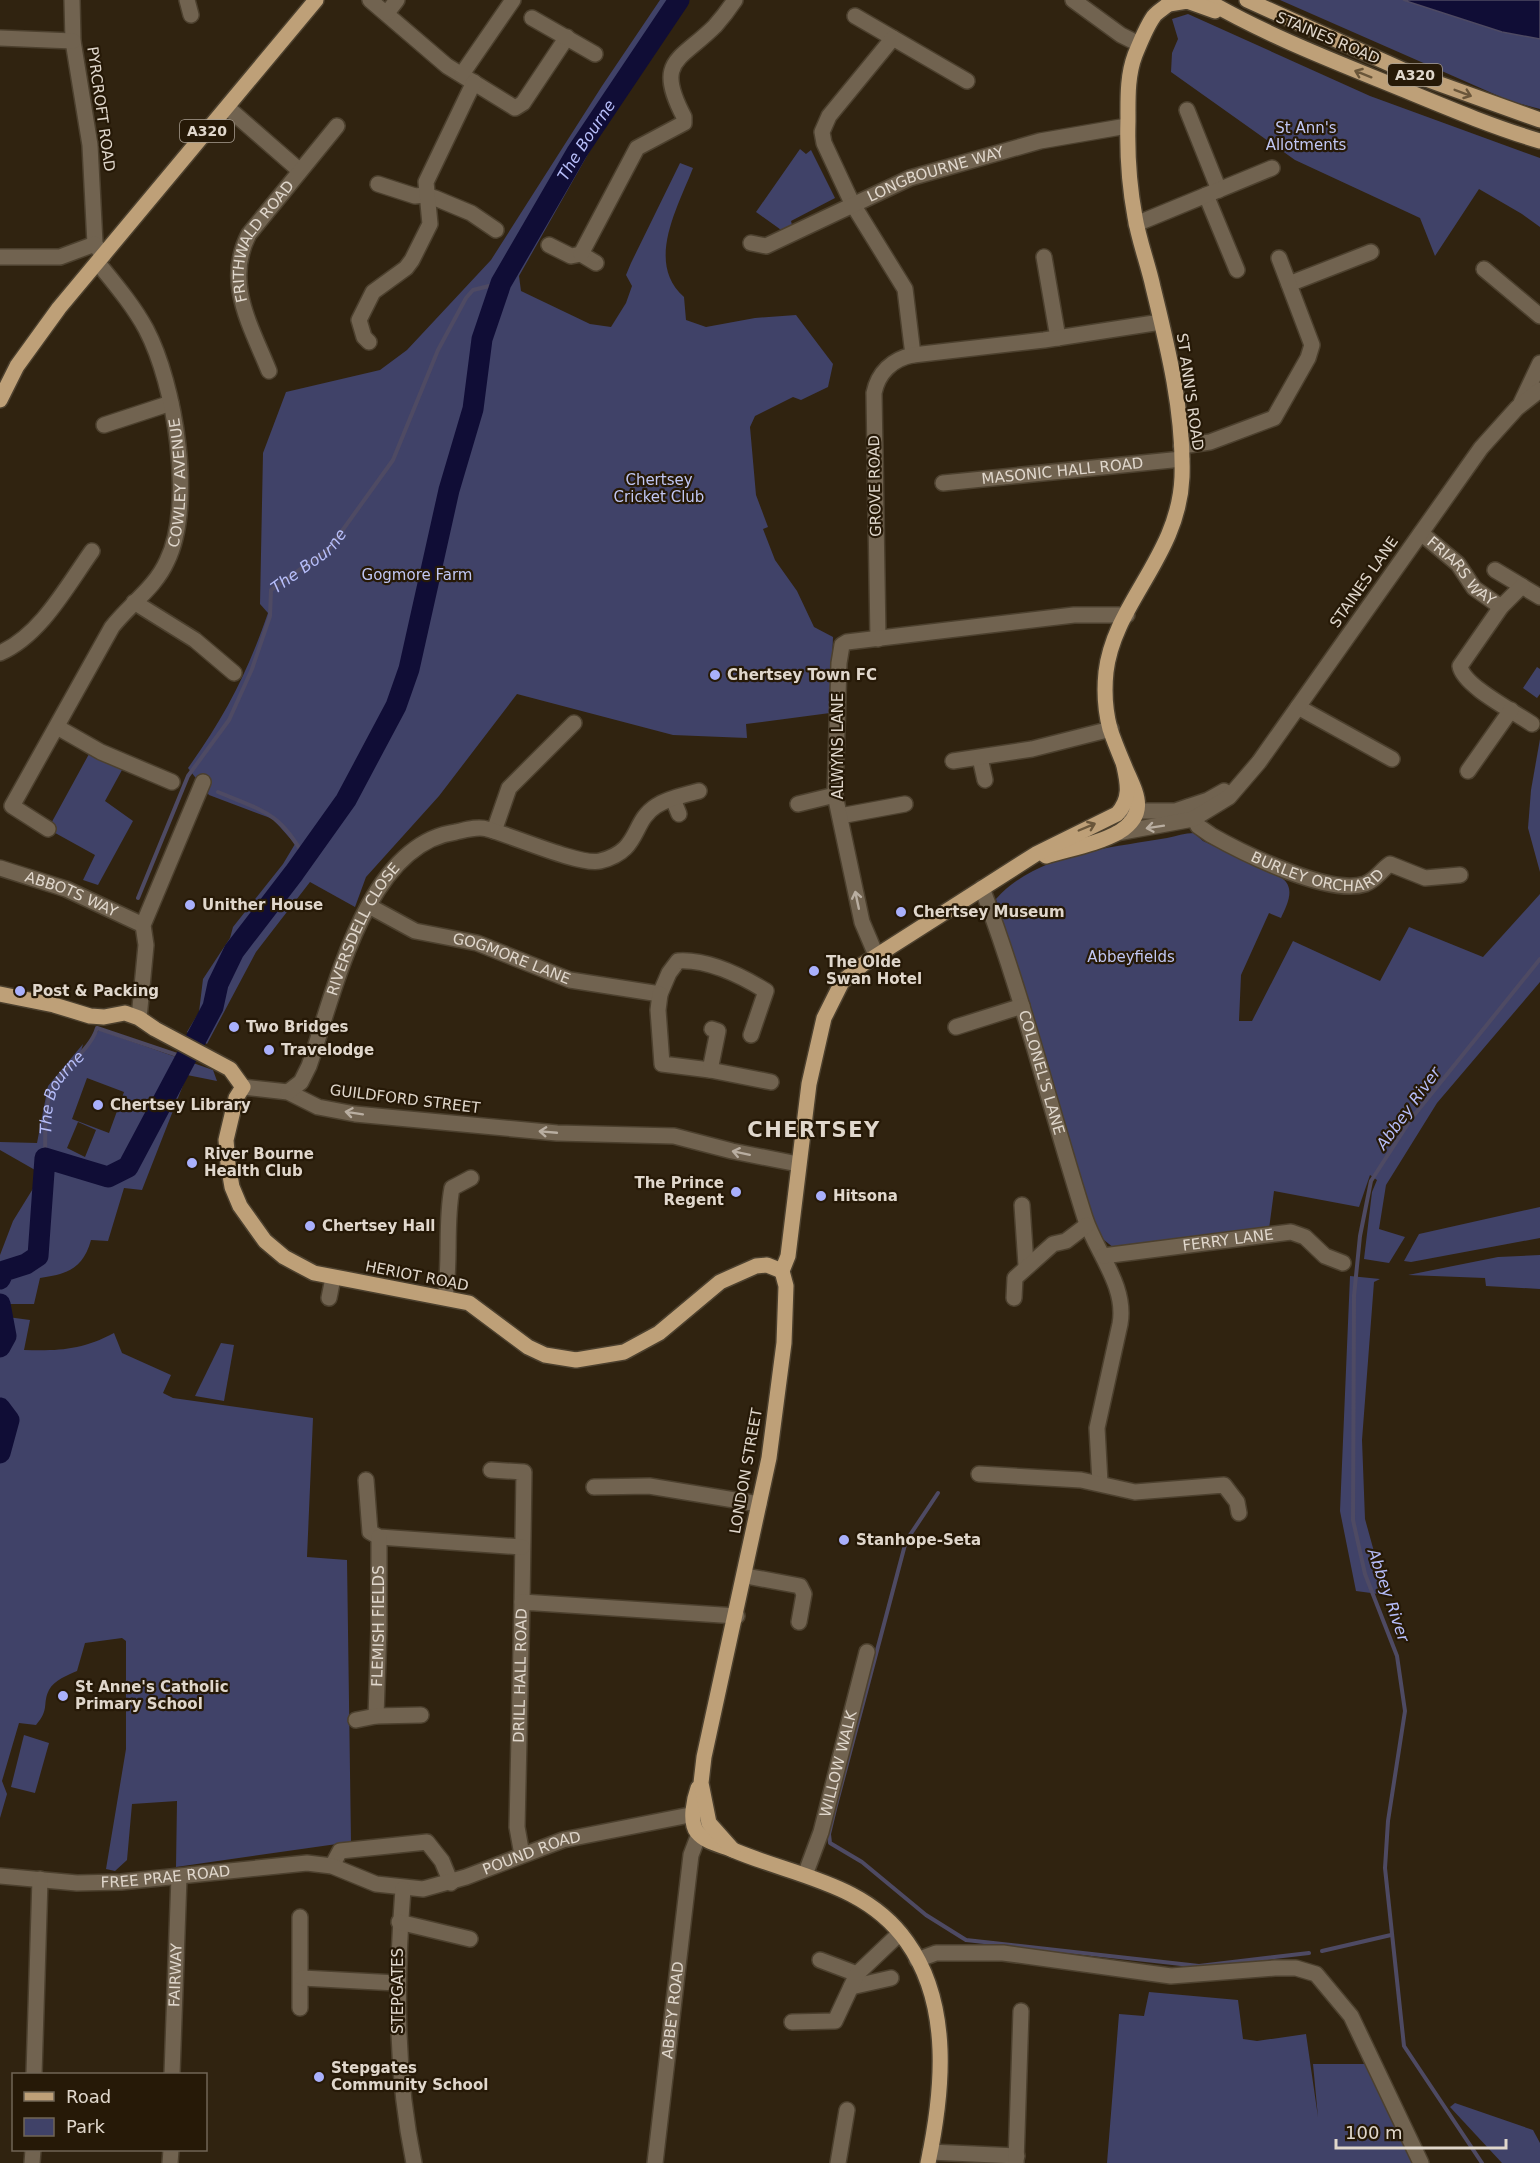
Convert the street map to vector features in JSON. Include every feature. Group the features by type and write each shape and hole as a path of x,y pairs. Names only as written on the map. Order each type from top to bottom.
{"main road":[{"name":"A320","path":"0,400 17,366 99,254 228,108 316,0"},
{"name":"STAINES ROAD","path":"1206,0 1230,14 1350,68 1456,111 1540,141"},
{"name":"STAINES ROAD","path":"1247,0 1412,74 1540,120"},
{"name":"ST ANN'S ROAD","path":"1136,811 1136,787 1124,766 1111,729 1105,699 1107,666 1114,643 1127,615 1162,552 1172,528 1181,496 1181,452 1174,387 1161,322 1136,224 1128,160 1129,76 1139,44 1163,5 1186,1 1230,14"},
{"name":"ST ANN'S ROAD","path":"1118,814 1124,807 1127,796 1124,766"},
{"path":"1117,833 1129,824 1136,811"},
{"name":"STAINES LANE","path":"1021,864 1076,832 1118,814"},
{"name":"STAINES LANE","path":"1021,864 1117,833"},
{"name":"LONDON STREET","path":"700,1822 704,1757 746,1576 769,1458 784,1343 786,1286 782,1271 788,1256 809,1084 824,1018 842,982 876,955 1021,864"},
{"path":"0,994 54,1005 90,1016 104,1017 125,1013 139,1018 212,1057 230,1069 243,1087"},
{"name":"HERIOT ROAD","path":"243,1087 236,1098 226,1140 232,1187 240,1206 265,1241 284,1257 314,1273 469,1303 482,1310 528,1347 544,1355 576,1360 618,1354 643,1343 720,1282 740,1274 750,1277 782,1271"},
{"path":"700,1822 724,1848 828,1882 851,1894 900,1933 917,1960 936,2011 940,2042 936,2118 929,2157"}],"street":[{"name":"PYRCROFT ROAD","path":"72,0 74,41 90,145 99,254"},
{"path":"370,0 447,66 515,108 523,103 567,37"},
{"path":"387,13 397,0"},
{"path":"369,342 364,337 359,320 373,292 406,268 412,260 430,224 425,195 426,182 433,162 468,78 513,0"},
{"path":"580,254 637,148 684,123 684,117 672,87 675,63 686,48 716,25 735,0"},
{"path":"1072,0 1121,35 1139,44"},
{"path":"855,16 967,81"},
{"path":"532,18 595,54"},
{"path":"0,38 74,41"},
{"path":"893,38 829,116 822,132 824,143 852,203 905,289 913,355"},
{"name":"FRITHWALD ROAD","path":"228,108 299,170"},
{"path":"1187,110 1237,270"},
{"name":"FRITHWALD ROAD","path":"269,370 267,345 237,282 240,252 249,234 336,126"},
{"name":"LONGBOURNE WAY","path":"751,243 766,246 852,203 910,178 977,157 1040,141 1128,126"},
{"path":"1136,224 1272,168"},
{"path":"378,184 415,196 425,195 471,213 496,230"},
{"path":"549,245 571,256 580,254 597,263"},
{"path":"1289,284 1371,252"},
{"path":"0,257 60,257 99,254"},
{"name":"COWLEY AVENUE","path":"48,829 12,806 112,627 158,577 174,544 179,462 171,403 147,331 99,254"},
{"path":"1044,257 1058,338"},
{"name":"MASONIC HALL ROAD","path":"943,483 1181,452 1274,418 1312,350 1279,258"},
{"path":"1484,269 1540,316"},
{"name":"GROVE ROAD","path":"878,639 874,393 878,378 892,363 913,355 1058,338 1161,322"},
{"name":"STAINES LANE","path":"1520,405 1540,363"},
{"name":"STAINES LANE","path":"1117,833 1190,813 1240,781 1259,762 1481,448 1520,405 1540,390"},
{"path":"104,425 171,403"},
{"name":"FRIARS WAY","path":"1421,533 1458,564 1474,588 1501,607"},
{"path":"0,653 13,647 38,625 92,551"},
{"name":"FRIARS WAY","path":"1495,570 1540,597"},
{"name":"FRIARS WAY","path":"1522,586 1501,607 1460,666 1461,674 1471,684 1532,724"},
{"path":"134,602 195,640 234,672"},
{"path":"878,639 1074,615 1127,615"},
{"name":"ALWYNS LANE","path":"876,955 862,922 836,795 839,663 842,645 847,642 878,639"},
{"path":"1298,707 1392,759"},
{"path":"1468,771 1511,710"},
{"path":"494,831 509,788 549,736 574,723"},
{"path":"57,727 101,752 172,782"},
{"path":"953,761 1032,749 1111,729"},
{"path":"980,758 985,780"},
{"path":"139,1018 146,945 143,925 203,782"},
{"name":"RIVERSDELL CLOSE","path":"288,1092 301,1082 309,1066 342,959 369,906 389,875 410,852 426,841 446,833 484,828 598,862 617,855 628,846 647,813 657,805 699,791"},
{"path":"798,804 836,795"},
{"path":"673,799 679,814"},
{"path":"840,816 905,804"},
{"name":"STAINES LANE","path":"1118,814 1136,811 1190,813"},
{"name":"BURLEY ORCHARD","path":"1190,813 1198,826 1229,845 1283,870 1317,880 1359,885 1373,879 1390,864 1425,878 1460,875"},
{"name":"ABBOTS WAY","path":"0,867 66,889 143,925"},
{"name":"COLONEL'S LANE","path":"982,888 1022,1006 1087,1225 1118,1293 1122,1315 1097,1428 1100,1484"},
{"name":"GOGMORE LANE","path":"369,906 414,931 477,943 570,980 660,994"},
{"path":"750,1035 766,991 730,972 691,960 674,963 660,994 658,1010 662,1064 710,1070 771,1082"},
{"path":"956,1027 1022,1006"},
{"path":"710,1070 718,1031 712,1029"},
{"name":"GUILDFORD STREET","path":"243,1087 288,1092 318,1107 355,1114 557,1133 674,1136 732,1151 798,1164"},
{"path":"445,1297 448,1278 448,1207 452,1188 471,1178"},
{"path":"1022,1205 1022,1241 1026,1265"},
{"path":"1014,1298 1015,1278 1026,1265 1087,1225"},
{"name":"FERRY LANE","path":"1022,1241 1044,1240 1100,1251 1291,1232 1305,1237 1325,1256 1343,1263"},
{"path":"329,1298 333,1278"},
{"path":"490,1470 524,1472 522,1602"},
{"path":"979,1474 1100,1484 1135,1492 1224,1485 1237,1502 1239,1513"},
{"path":"366,1480 370,1532 379,1537 522,1547"},
{"path":"594,1487 649,1486 759,1504"},
{"name":"FLEMISH FIELDS","path":"376,1716 379,1537"},
{"path":"746,1576 800,1586 804,1594 798,1622"},
{"name":"DRILL HALL ROAD","path":"522,1855 517,1827 522,1602 736,1616"},
{"name":"WILLOW WALK","path":"805,1875 821,1832 867,1652"},
{"path":"356,1720 376,1716 421,1715"},
{"name":"POUND ROAD","path":"403,1889 423,1889 451,1883 522,1855 582,1835 662,1822 700,1822"},
{"name":"ABBEY ROAD","path":"655,2163 691,1855 700,1822"},
{"path":"332,1866 340,1851 427,1842 442,1861 451,1883"},
{"name":"FREE PRAE ROAD","path":"0,1876 77,1883 121,1882 307,1863 332,1866 376,1884 403,1889"},
{"name":"FAIRWAY","path":"172,2073 179,1877"},
{"path":"34,2073 40,1879"},
{"name":"STEPGATES","path":"403,1889 399,1922 397,1983 399,2064 414,2163"},
{"path":"300,1917 302,1978 300,2008"},
{"path":"399,1922 470,1939"},
{"path":"792,2022 835,2021 854,1980 900,1933"},
{"path":"917,1960 936,1953 1003,1953 1171,1976 1275,1968 1296,1968 1316,1974 1351,2016 1421,2163"},
{"path":"820,1960 854,1980 891,1978"},
{"path":"302,1978 397,1983"},
{"path":"929,2157 1017,2159 1022,2011"},
{"path":"838,2163 847,2110"}],"green space":[{"name":"Gogmore Farm","path":"660,0 689,0 605,124 519,276 521,291 590,324 611,327 626,303 632,286 626,275 631,263 680,163 693,168 673,217 666,252 667,268 673,283 684,297 686,320 706,327 755,318 796,315 833,364 828,387 801,400 793,397 755,416 750,427 756,495 768,527 763,529 775,560 797,591 814,627 833,637 830,713 746,724 747,738 673,735 517,694 439,796 366,877 355,907 310,882 256,952 207,1044 187,1032 199,1012 203,979 230,938 233,927 283,864 295,844 273,819 209,795 188,768 234,694 252,656 268,613 260,604 263,453 286,392 380,370 407,350 491,260"},
{"path":"1280,0 1403,0 1502,32 1540,39 1540,109 1510,101"},
{"name":"St Ann's Allotments","path":"1188,14 1370,96 1540,158 1540,227 1479,189 1435,256 1420,218 1295,160 1171,72 1172,53 1178,39 1172,19"},
{"path":"800,149 806,154 811,150 835,198 791,221 793,229 784,232 756,212"},
{"path":"1537,667 1540,669 1540,694 1537,698 1523,688"},
{"path":"1540,739 1540,872 1528,828 1531,790"},
{"path":"89,754 122,770 105,801 133,821 98,885 83,880 95,855 48,829"},
{"name":"Abbeyfields","path":"1194,833 1203,841 1282,878 1289,887 1289,897 1281,918 1269,913 1241,975 1239,1021 1252,1021 1293,941 1380,981 1409,927 1483,957 1540,894 1540,982 1437,1103 1386,1185 1379,1229 1405,1237 1389,1263 1364,1259 1372,1192 1377,1180 1370,1175 1359,1207 1274,1191 1269,1229 1114,1248 1099,1236 996,899 1032,871 1053,862 1099,850"},
{"path":"99,1030 213,1070 217,1081 187,1075 142,1190 124,1188 108,1241 91,1240 83,1258 73,1268 40,1278 34,1304 0,1304 0,1255 13,1221 42,1174 0,1150 0,1142 37,1143 48,1086 83,1044 80,1055","holes":["87,1078 124,1092 109,1133 72,1119","78,1122 96,1130 85,1157 67,1148"]},
{"path":"1540,1207 1540,1238 1411,1262 1404,1261 1419,1234"},
{"path":"1540,1255 1540,1289 1486,1286 1485,1278 1408,1275 1498,1257"},
{"path":"1350,1276 1380,1279 1374,1282 1362,1440 1365,1519 1386,1595 1356,1591 1340,1511"},
{"path":"0,1316 30,1320 24,1350 81,1346 114,1333 122,1353 171,1375 163,1393 173,1398 313,1418 307,1557 347,1560 351,1842 176,1867 177,1801 132,1804 127,1860 115,1871 106,1869 126,1749 126,1641 122,1638 85,1643 77,1671 51,1686 43,1715 36,1725 19,1723 2,1781 7,1794 0,1818"},
{"path":"221,1343 234,1345 224,1401 195,1396"},
{"path":"24,1735 49,1743 35,1793 11,1787"},
{"path":"1149,1992 1238,2000 1243,2039 1257,2041 1306,2034 1318,2117 1313,2064 1365,2064 1416,2163 1107,2163 1119,2014 1144,2016"},
{"path":"1455,2103 1533,2130 1540,2143 1540,2163 1502,2163 1450,2107"}],"shaded area":[{"path":"1403,0 1540,0 1540,39 1502,32"}],"waterway":[{"name":"The Bourne","path":"0,1279 4,1271 26,1264 38,1256 45,1158 108,1177 128,1167 213,1007 218,984 234,951 346,800 396,706 409,669 449,490 473,409 482,339 501,283 577,152 679,0"},
{"name":"The Bourne","path":"138,898 188,776 229,720 252,669 270,616 271,590 329,549 393,460 438,350 466,298 473,290 501,283"},
{"name":"The Bourne","path":"218,792 269,815 287,831 305,858"},
{"name":"Abbey River","path":"1482,2163 1404,2046 1385,1868 1388,1821 1405,1711 1397,1656 1365,1574 1353,1520 1354,1296 1360,1236 1371,1181 1411,1119 1540,959"},
{"name":"The Bourne","path":"45,1158 47,1107 52,1088 90,1042 97,1028 186,1058"},
{"name":"The Bourne","path":"0,1304 6,1336 0,1347"},
{"name":"The Bourne","path":"0,1408 9,1420 0,1453"},
{"path":"938,1493 906,1541 835,1809 829,1834 830,1843 862,1862 926,1915 966,1940 1199,1966 1309,1953"},
{"path":"1322,1951 1391,1935"}],"place":[{"name":"Chertsey Town FC","path":"715,675"},
{"name":"Unither House","path":"190,905"},
{"name":"Chertsey Museum","path":"901,912"},
{"name":"The Olde Swan Hotel","path":"814,971"},
{"name":"Post & Packing","path":"20,991"},
{"name":"Two Bridges","path":"234,1027"},
{"name":"Travelodge","path":"269,1050"},
{"name":"Chertsey Library","path":"98,1105"},
{"name":"River Bourne Health Club","path":"192,1163"},
{"name":"The Prince Regent","path":"736,1192"},
{"name":"Hitsona","path":"821,1196"},
{"name":"Chertsey Hall","path":"310,1226"},
{"name":"Stanhope-Seta","path":"844,1540"},
{"name":"St Anne's Catholic Primary School","path":"63,1696"},
{"name":"Stepgates Community School","path":"319,2077"}],"district":[{"name":"CHERTSEY","path":"814,1130"}],"park label":[{"name":"Chertsey Cricket Club","path":"659,488"}]}
